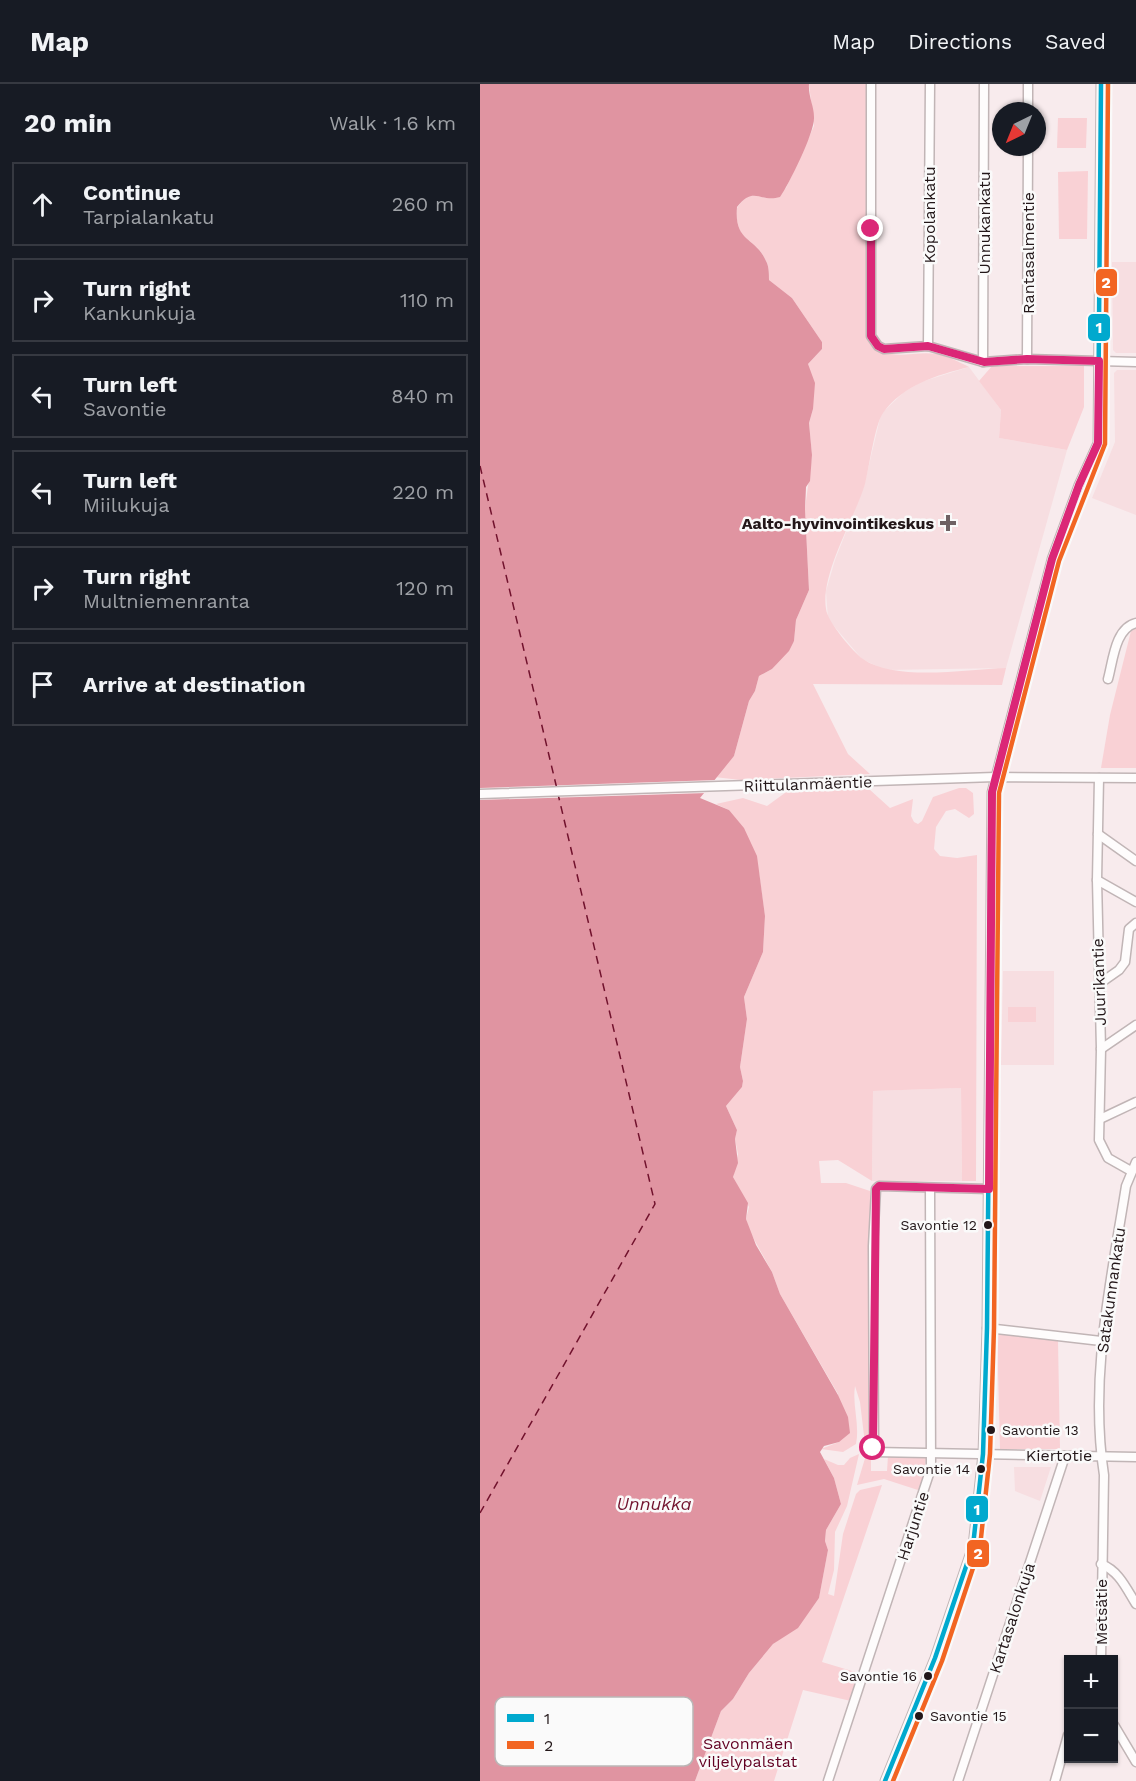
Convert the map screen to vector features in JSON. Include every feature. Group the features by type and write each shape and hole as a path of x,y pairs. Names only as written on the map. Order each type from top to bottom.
{"street":[{"path":"872,84 871,336 878,346 884,349 928,346 984,362 1027,359 1136,362"},
{"name":"Kopolankatu","path":"928,346 930,84"},
{"name":"Unnukankatu","path":"984,84 984,362"},
{"path":"1028,84 1028,102"},
{"path":"885,1781 935,1658 973,1546 983,1454 987,1328 991,855 995,777 1052,559 1079,485 1098,443 1101,84"},
{"name":"Rantasalmentie","path":"1027,359 1028,156"},
{"path":"1108,679 1122,633 1128,626 1136,623"},
{"name":"Riittulanmäentie","path":"480,794 995,777 1136,778"},
{"name":"Juurikantie","path":"1099,778 1097,880 1101,1049 1099,1140 1103,1151 1117,1164 1131,1171"},
{"path":"1098,834 1136,861"},
{"path":"1097,880 1136,902"},
{"path":"1099,984 1119,970 1125,962 1129,929 1136,923"},
{"path":"1101,1049 1136,1025"},
{"path":"1100,1119 1136,1102"},
{"name":"Satakunnankatu","path":"1101,1564 1104,1475 1101,1455 1101,1341 1131,1171 1136,1162"},
{"name":"Kiertotie","path":"930,1188 879,1186 875,1192 873,1448 876,1452 1136,1457"},
{"path":"930,1188 989,1189"},
{"name":"Harjuntie","path":"828,1781 924,1495 931,1467 930,1188"},
{"path":"987,1328 1101,1341"},
{"name":"Kartasalonkuja","path":"958,1781 1065,1456"},
{"path":"1101,1564 1119,1576 1136,1604"},
{"name":"Metsätie","path":"1101,1564 1101,1655"},
{"path":"1118,1733 1136,1762"},
{"path":"1055,1781 1064,1750"}],"shaded area":[{"path":"1112,262 1136,262 1136,353 1116,353 1113,350"},
{"name":"Aalto-hyvinvointikeskus","path":"969,367 1001,410 999,438 1067,450 1006,668 885,670 862,659 828,619 826,591 835,560 864,486 881,414 904,392 921,382"},
{"path":"1117,370 1136,370 1136,515 1092,498 1115,442 1114,373"},
{"path":"1003,971 1054,971 1054,1065 1001,1065"},
{"path":"961,1088 962,1181 872,1181 873,1091"},
{"path":"1014,1467 1051,1467 1040,1501 1015,1491"}],"green space":[{"path":"809,84 869,84 869,341 884,352 901,355 937,354 969,367 922,382 900,395 883,413 875,436 865,484 828,579 827,614 853,650 863,659 877,666 912,672 1006,668 1002,685 813,684 848,754 870,774 741,780 714,777 734,756 749,701 755,691 759,676 772,669 794,641 796,620 809,590 805,509 812,455 809,423 813,409 808,364 822,349 822,342 792,298 769,280 766,261 739,228 737,208 746,198 753,195 766,198 786,188 814,126"},
{"path":"1058,118 1087,118 1086,148 1057,148"},
{"path":"1088,171 1087,239 1059,239 1058,172"},
{"path":"992,366 1084,366 1084,407 1067,450 999,438 1001,410 979,381"},
{"path":"1136,628 1136,768 1101,768 1110,715 1131,631"},
{"path":"959,788 966,788 973,793 974,814 969,818 955,809 946,811 936,827 934,849 940,856 957,858 977,855 976,1181 962,1181 961,1088 873,1091 872,1181 838,1160 819,1161 821,1183 846,1183 870,1191 869,1440 867,1446 855,1386 856,1444 843,1452 821,1449 839,1442 838,1394 780,1294 772,1272 750,1232 746,1219 749,1207 733,1177 738,1154 735,1139 737,1130 726,1106 742,1087 740,1067 747,1019 744,997 763,952 765,916 759,873 729,810 716,804 743,798 767,806 789,790 869,789 890,808 913,799 911,816 918,824 922,821 933,797"},
{"path":"1008,1007 1036,1007 1036,1022 1008,1022"},
{"path":"997,1332 1058,1341 1060,1449 1000,1449"},
{"name":"Savonmäen viljelypalstat","path":"859,1454 847,1506 835,1532 834,1570 828,1594 834,1596 843,1534 856,1494 860,1490 882,1485 822,1662 862,1674 851,1701 803,1690 774,1781 695,1781 721,1711 733,1699 749,1673 773,1644 801,1623 819,1598 828,1550 825,1541 826,1530 841,1504 834,1478 824,1459 844,1465 850,1458"},
{"path":"866,1455 871,1456 871,1471 887,1471 888,1456 926,1458 921,1491 884,1479 857,1485"}],"water":[{"name":"Unnukka","path":"480,84 809,84 814,113 813,124 795,170 780,197 748,197 737,207 737,219 742,233 761,253 768,265 769,280 792,298 822,342 822,349 808,364 815,383 813,409 809,423 812,455 810,481 806,487 805,509 809,590 796,620 794,641 789,651 772,669 759,676 755,691 749,701 734,756 700,798 729,810 744,828 757,856 765,916 763,952 744,997 747,1019 740,1067 742,1087 726,1106 737,1130 735,1139 738,1163 733,1177 748,1203 746,1219 756,1245 772,1272 780,1294 838,1395 848,1417 850,1433 839,1442 824,1446 820,1452 834,1478 841,1504 826,1530 825,1541 828,1550 819,1598 798,1628 773,1644 749,1673 733,1699 721,1711 695,1781 480,1781"}],"pier":[{"path":"716,780 707,793 480,800 480,788"}],"ferry route":[{"path":"480,466 557,789"},
{"path":"480,1513 655,1204 558,794"}],"transit line":[{"name":"1","path":"885,1781 935,1658 973,1546 983,1454 987,1328 992,792 1052,559 1079,485 1098,443 1101,84"},
{"name":"2","path":"893,1781 942,1661 980,1547 990,1454 994,1328 999,793 1059,561 1105,444 1108,84"}],"place":[{"name":"Aalto-hyvinvointikeskus","path":"948,523"},
{"name":"Savontie 12","path":"988,1225"},
{"name":"Savontie 13","path":"991,1430"},
{"name":"Savontie 14","path":"981,1469"},
{"name":"Savontie 16","path":"928,1676"},
{"name":"Savontie 15","path":"919,1716"}],"route":[{"path":"871,229 871,336 878,346 884,349 928,346 984,362 1027,359 1099,361 1098,443 1079,485 1052,559 992,792 989,1189 879,1186 876,1189 873,1246 873,1448"}]}
